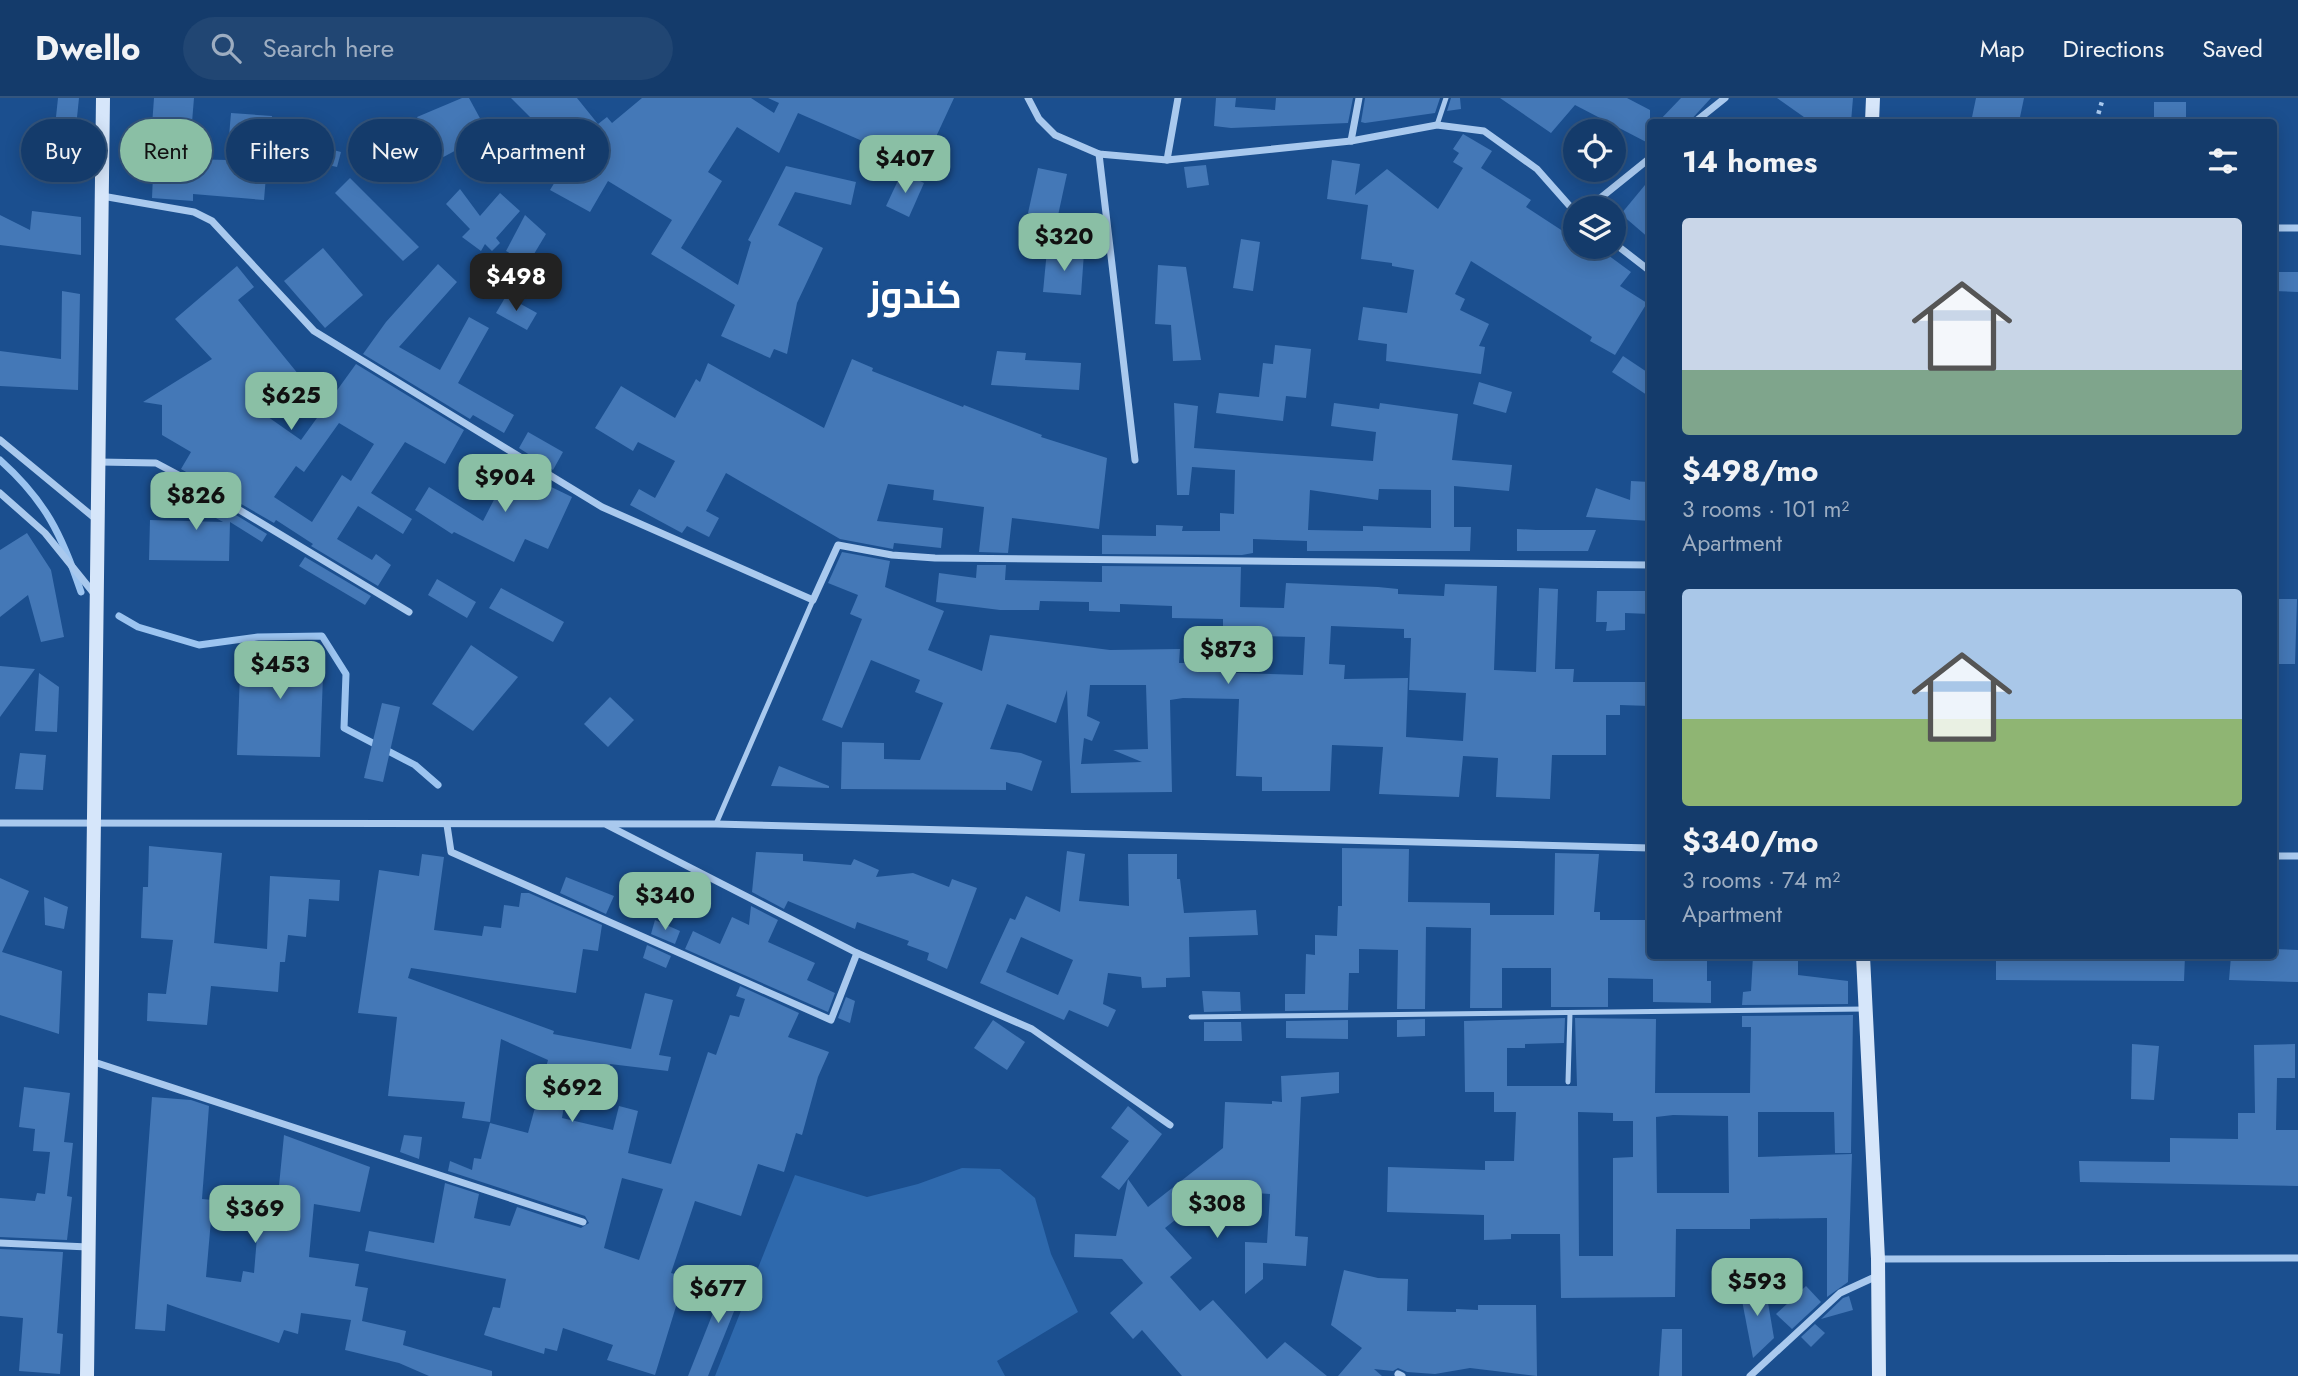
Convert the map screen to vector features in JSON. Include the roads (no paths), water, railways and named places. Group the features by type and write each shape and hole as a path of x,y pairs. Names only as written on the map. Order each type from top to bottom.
{"main road":[{"path":"87,1376 103,98"},
{"path":"1872,119 1873,98"},
{"path":"1863,959 1878,1259 1879,1376"}],"street":[{"path":"1028,98 1039,119 1055,135 1099,154 1167,160 1351,141 1437,125 1484,131 1537,169 1563,198"},
{"path":"1167,160 1178,98"},
{"path":"1351,141 1359,98"},
{"path":"1699,119 1725,98"},
{"path":"1099,154 1135,460"},
{"path":"1603,196 1647,160"},
{"path":"102,196 194,212 212,221 314,331 601,507 813,600 838,545 892,555 935,558 1647,565"},
{"path":"2277,228 2298,228"},
{"path":"1626,252 1647,269"},
{"path":"0,440 98,520"},
{"path":"98,462 156,463 203,488 409,612"},
{"path":"0,493 44,533 97,596"},
{"path":"0,823 716,824 1647,848"},
{"path":"605,824 857,953 1032,1029 1170,1125"},
{"path":"447,825 451,852 831,1020 857,953"},
{"path":"2277,856 2298,856"},
{"path":"91,1061 583,1222"},
{"path":"0,1242 88,1247"},
{"path":"1878,1259 2298,1258"},
{"path":"1750,1376 1840,1293 1878,1276"}],"lane":[{"path":"1437,125 1446,98"},
{"path":"716,824 813,600"},
{"path":"1191,1017 1865,1009"},
{"path":"1568,1082 1570,1013"}],"waterway":[{"path":"0,460 29,489 50,520 67,553 81,592"},
{"path":"119,616 138,627 199,645 258,637 322,636 346,674 344,728 415,765 438,785"}],"district":[{"name":"کندوز","path":"915,295"}]}
